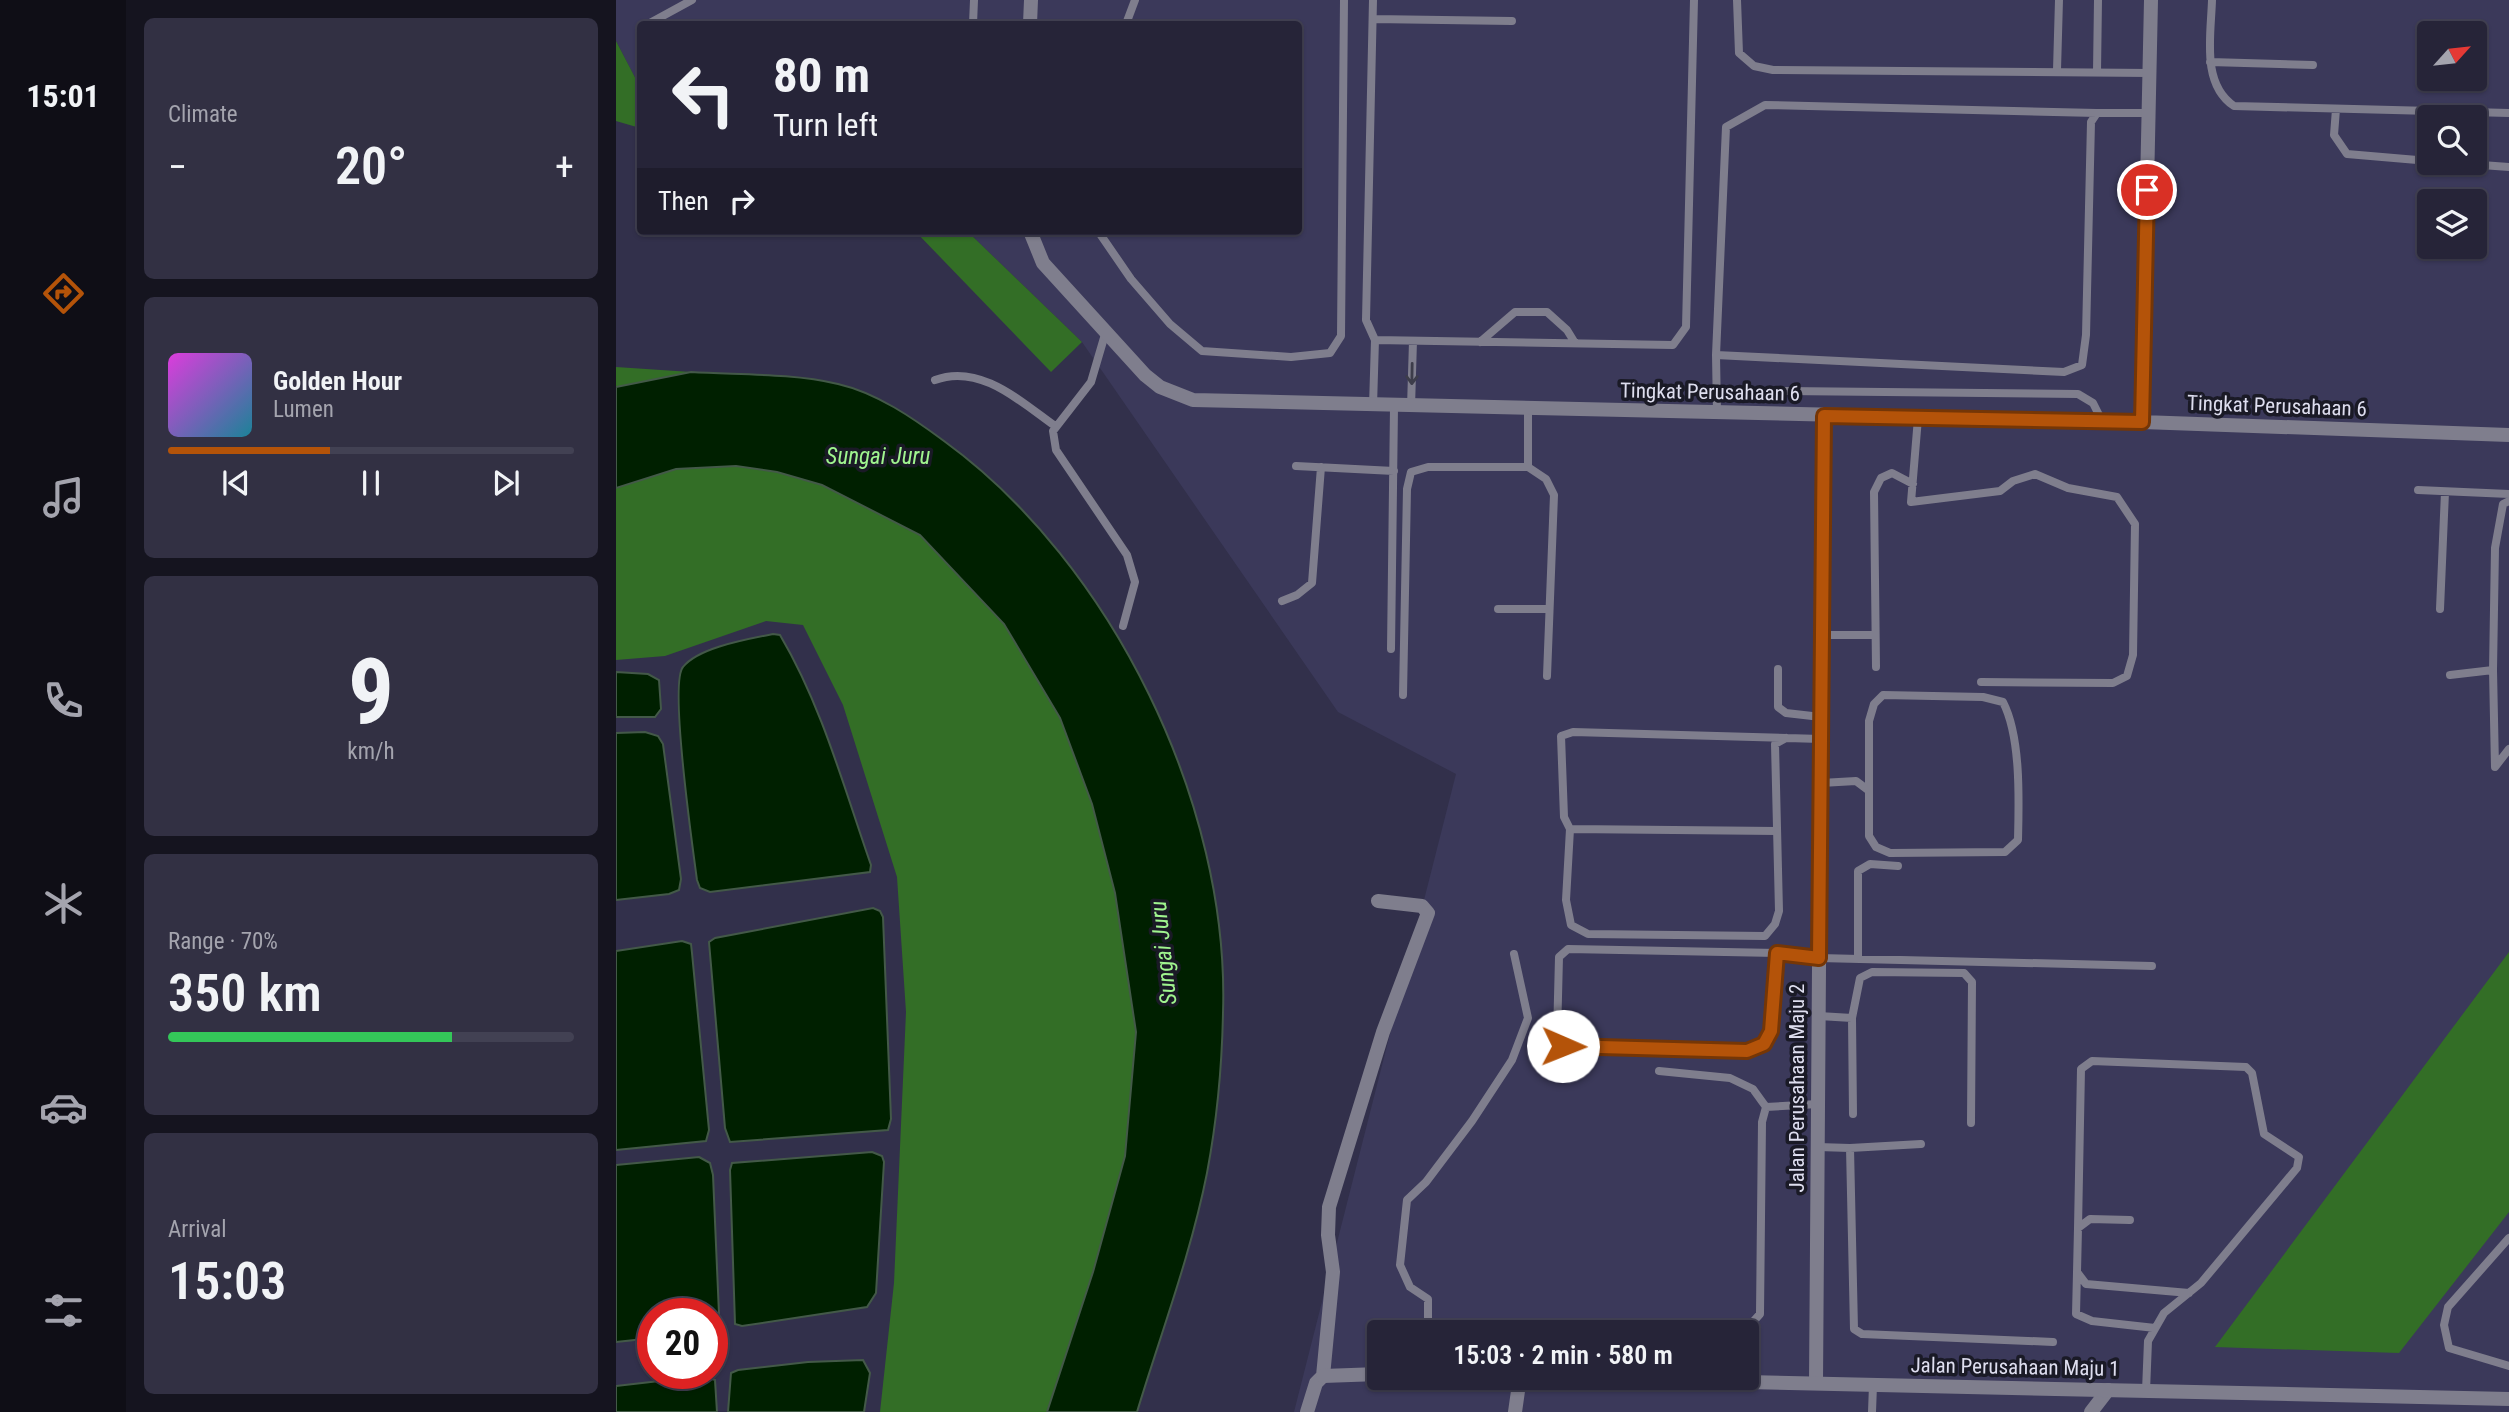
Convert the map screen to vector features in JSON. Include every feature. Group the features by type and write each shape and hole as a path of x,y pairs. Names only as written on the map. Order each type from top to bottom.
{"street":[{"path":"1030,21 1031,0"},
{"path":"2142,422 2151,0"},
{"name":"Tingkat Perusahaan 6","path":"1032,235 1043,263 1160,387 1193,400 1394,407 2142,422 2509,435"},
{"name":"Jalan Perusahaan Maju 2","path":"1816,1384 1824,416"},
{"path":"1307,1412 1316,1383 1323,1376 1333,1272 1328,1235 1329,1207 1382,1032 1428,913 1422,906 1378,901"},
{"path":"1323,1376 1367,1374"},
{"name":"Jalan Perusahaan Maju 1","path":"1759,1383 2146,1391 2507,1403"},
{"path":"1515,1412 1518,1390"},
{"path":"2091,1412 2108,1390"}],"lane":[{"path":"654,21 692,0"},
{"path":"973,21 974,0"},
{"path":"1127,21 1135,0"},
{"path":"1101,235 1131,279 1170,324 1202,351 1291,357 1330,353 1341,336 1345,0"},
{"path":"1373,0 1366,320 1375,340 1373,406"},
{"path":"1375,340 1673,345 1686,327 1694,0"},
{"path":"1737,0 1739,53 1754,66 1773,70 2057,70 2150,73"},
{"path":"2057,70 2059,0"},
{"path":"2097,72 2098,0"},
{"path":"2212,0 2210,62 2221,97 2234,106 2509,113"},
{"path":"1373,19 1512,21"},
{"path":"2210,62 2313,65"},
{"path":"1717,414 1716,355 1726,127 1748,112 1765,105 2149,113"},
{"path":"2336,109 2334,135 2347,154 2417,160"},
{"path":"1716,355 2064,372 2082,365 2087,335 2091,122 2097,113"},
{"path":"2487,165 2509,167"},
{"path":"1480,342 1515,312 1547,312 1567,330 1575,343"},
{"path":"1106,331 1091,382 1053,431 1056,450 1127,555 1135,582 1122,626"},
{"path":"1412,407 1413,341"},
{"path":"935,380 952,374 982,380 1055,426"},
{"path":"1786,391 2078,394 2093,404 2102,421"},
{"path":"1391,649 1394,407"},
{"path":"1528,410 1528,467"},
{"path":"1918,418 1911,502 2000,491 2013,481 2035,474 2068,488 2117,497 2135,524 2133,655 2127,676 2113,683 1981,682"},
{"path":"1296,466 1394,471"},
{"path":"1282,601 1297,595 1312,583 1321,467"},
{"path":"1403,695 1407,489 1411,472 1428,467 1528,467 1546,479 1554,495 1547,676"},
{"path":"1876,667 1874,492 1881,478 1892,474 1913,484"},
{"path":"2418,490 2509,494"},
{"path":"2440,609 2445,492"},
{"path":"2509,501 2503,504 2496,548 2493,670 2495,767 2509,749"},
{"path":"1499,609 1549,609"},
{"path":"1822,635 1875,635"},
{"path":"1779,669 1778,707 1786,713 1821,717"},
{"path":"2450,675 2493,670"},
{"path":"1821,783 1856,781 1868,790 1870,836 1876,847 1890,853 2005,852 2018,840 2018,815 2011,717 2003,702 1983,697 1884,695 1874,704 1869,721 1868,790"},
{"path":"1786,738 1775,744 1779,911 1775,924 1765,936 1588,934 1571,925 1566,900 1570,830 1564,817 1561,736 1573,732 1786,738 1821,739"},
{"path":"1570,830 1777,831"},
{"path":"1858,959 1858,871 1870,864 1898,866"},
{"path":"1777,953 1771,1031 1764,1044 1747,1051 1563,1046 1557,1037 1559,957 1568,950 1777,953 1819,958 2152,966"},
{"path":"1428,1320 1428,1300 1409,1287 1400,1265 1407,1200 1426,1182 1512,1060 1528,1018 1514,954"},
{"path":"1853,1114 1852,1018 1860,978 1872,972 1964,973 1972,982 1971,1123"},
{"path":"1819,1016 1852,1018"},
{"path":"2146,1391 2148,1341 2164,1314 2201,1283 2297,1168 2298,1157 2264,1134 2252,1073 2246,1067 2092,1061 2081,1069 2076,1314 2092,1321 2155,1328"},
{"path":"1658,1071 1730,1078 1753,1089 1766,1107"},
{"path":"1766,1107 1818,1104"},
{"path":"1755,1320 1760,1314 1762,1122 1766,1107"},
{"path":"1818,1147 1921,1144"},
{"path":"1850,1147 1854,1329 1862,1334 2053,1342"},
{"path":"2078,1228 2090,1219 2130,1220"},
{"path":"2509,1238 2448,1307 2444,1325 2449,1348 2509,1366"},
{"path":"2077,1272 2086,1284 2189,1293"},
{"path":"1872,1412 1873,1385"}],"shaded area":[{"path":"616,0 2509,0 2509,1412 1294,1412 1456,774 1338,712 1082,342 971,235 1302,235 1302,21 637,21 637,81 616,41"}],"green space":[{"path":"616,41 637,81 637,127 616,121"},
{"path":"919,235 971,235 1082,342 1051,372"},
{"path":"616,367 691,372 616,387"},
{"path":"736,466 777,472 822,485 920,535 1004,624 1060,718 1092,804 1115,893 1136,1032 1125,1156 1093,1272 1047,1412 880,1412 894,1283 906,1012 897,877 843,705 803,625 766,621 665,656 616,660 616,488 676,469"},
{"path":"2509,952 2509,1212 2399,1353 2215,1347"}],"water":[{"name":"Sungai Juru","path":"691,372 783,376 838,384 881,400 932,432 1005,492 1059,553 1108,621 1149,695 1182,773 1206,853 1220,934 1223,1013 1214,1133 1207,1173 1184,1263 1137,1412 1047,1412 1093,1272 1125,1156 1136,1032 1115,893 1092,804 1060,718 1004,624 920,535 822,485 777,472 736,466 676,469 616,488 616,387"},
{"path":"773,634 780,635 795,662 820,719 871,865 870,872 710,892 700,888 697,880 683,768 679,680 683,667 700,654"},
{"path":"616,672 648,674 659,680 661,709 655,717 616,717"},
{"path":"645,732 658,736 663,744 681,879 679,890 669,894 616,900 616,733"},
{"path":"873,908 880,911 883,917 891,1119 888,1130 730,1142 725,1128 709,942 715,938"},
{"path":"682,941 691,944 709,1130 706,1141 616,1150 616,951"},
{"path":"872,1152 882,1156 884,1162 876,1293 867,1307 742,1326 735,1324 730,1170 732,1163"},
{"path":"699,1157 710,1163 713,1175 718,1298 637,1298 637,1340 616,1342 616,1165"},
{"path":"863,1360 870,1373 864,1412 728,1412 731,1373 738,1370 808,1362"},
{"path":"637,1384 637,1389 716,1389 717,1412 616,1412 616,1386"}],"route":[{"path":"1563,1046 1747,1051 1764,1044 1771,1031 1777,953 1819,958 1824,416 2142,422 2147,190"}]}
